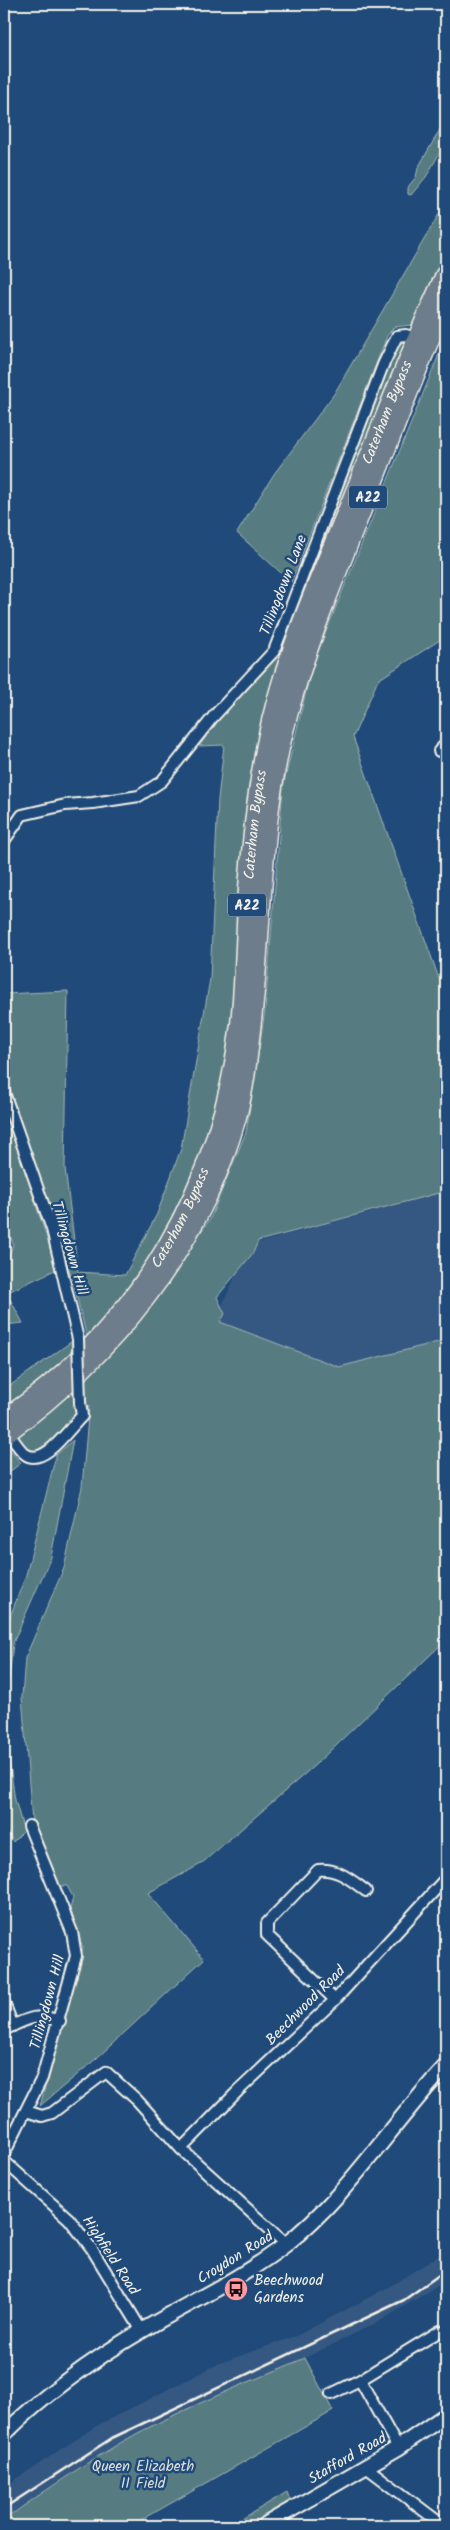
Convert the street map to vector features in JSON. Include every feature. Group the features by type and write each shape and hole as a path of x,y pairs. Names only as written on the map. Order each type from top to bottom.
{"highway":[{"name":"Caterham Bypass","path":"5,1429 62,1372 136,1293 173,1236 197,1191 212,1152 234,1065 240,1020 251,843 258,786 271,721 285,670 313,596 417,338 446,273"},
{"name":"Caterham Bypass","path":"5,1429 74,1379 132,1317 160,1280 181,1247 203,1208 218,1171 237,1115 244,1080 254,1009 264,856 272,786 284,729 309,647 446,302"}],"main road":[{"name":"Croydon Road","path":"4,2434 68,2378 142,2331 255,2267 286,2244 332,2202 352,2180 418,2096 446,2066"},
{"name":"Stafford Road","path":"263,2526 398,2448 446,2415"}],"street":[{"name":"Tillingdown Lane","path":"4,842 22,815 65,805 140,796 162,781 213,717 274,651 383,365 397,336 406,335 417,338"},
{"name":"Tillingdown Hill","path":"4,1093 52,1229 78,1340 82,1416 50,1450 32,1457 26,1455 5,1429"},
{"name":"Tillingdown Hill","path":"4,2154 42,2078 60,2021 76,1956 72,1932 29,1826"},
{"path":"335,2000 268,1935 267,1923 318,1870 330,1869 343,1874 366,1891"},
{"name":"Beechwood Road","path":"181,2149 238,2091 335,2000 446,1878"},
{"path":"4,2003 8,2028 36,2016 46,2016 60,2021"},
{"path":"26,2111 42,2116 52,2113 106,2072 138,2100 181,2149 286,2244"},
{"name":"Highfield Road","path":"4,2161 69,2219 92,2249 142,2331"},
{"path":"331,2394 360,2380 440,2331"},
{"path":"360,2380 398,2448"},
{"path":"366,2467 445,2526"}],"shaded area":[{"path":"446,1191 446,1340 339,1367 215,1320 250,1245"},
{"path":"446,2251 446,2281 380,2321 305,2358 209,2399 138,2433 62,2478 4,2520 4,2487 98,2425 220,2363 296,2336 387,2288"}],"green space":[{"path":"446,119 446,142 426,177 411,195 408,194 408,187 416,177 418,168"},
{"path":"446,202 446,256 412,325 394,327 387,336 291,582 237,533 274,474 334,394"},
{"path":"446,337 446,636 378,680 353,737 446,998 446,1191 258,1241 253,1253 217,1297 225,1314 220,1322 339,1367 446,1340 446,1421 439,1418 446,1423 446,1640 315,1765 201,1864 148,1893 204,1959 97,2058 40,2106 83,1948 70,1909 73,1897 67,1886 60,1886 40,1850 32,1821 22,1697 25,1658 64,1568 82,1487 89,1405 81,1420 34,1453 25,1453 17,1437 68,1394 157,1294 210,1219 246,1132 265,1010 283,787 312,666"},
{"path":"410,342 300,611 237,979 226,1070 208,1140 185,1198 151,1262 87,1338 73,1282 12,1095 4,1061 4,994 68,991 65,1168 78,1272 125,1275 157,1214 181,1149 210,979 218,799 224,745 199,746 217,722 279,655 398,343"},
{"path":"4,1107 57,1269 4,1294 4,1266 13,1244 4,1217"},
{"path":"10,1299 23,1323 4,1325 4,1303"},
{"path":"75,1339 70,1355 4,1409 4,1390"},
{"path":"73,1440 51,1557 13,1643 4,1724 4,1632 26,1575 56,1455"},
{"path":"4,1444 21,1463 4,1476"},
{"path":"4,1726 15,1800 24,1831 13,1842 4,1824"},
{"name":"Queen Elizabeth II Field","path":"305,2358 333,2411 131,2526 4,2526 4,2520 36,2497 138,2433 200,2403"},
{"path":"287,2492 291,2503 251,2526 230,2526"}],"railway":[{"path":"4,2508 112,2438 404,2300 446,2270"}],"place":[{"name":"Beechwood Gardens","path":"236,2289"}]}
